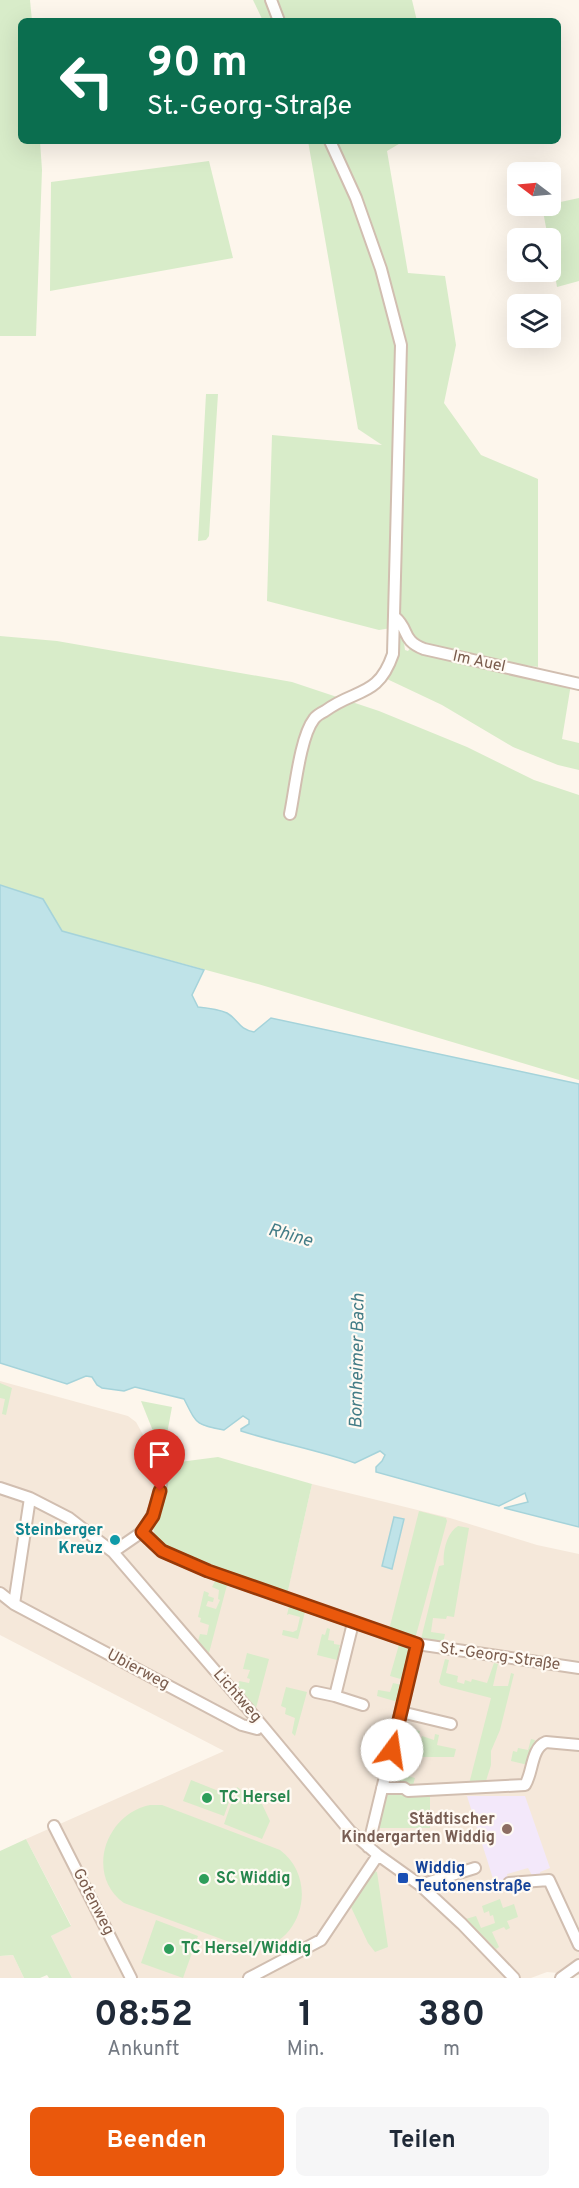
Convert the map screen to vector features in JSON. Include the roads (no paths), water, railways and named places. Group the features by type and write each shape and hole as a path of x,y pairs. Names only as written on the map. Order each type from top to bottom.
{"street":[{"path":"271,0 278,18"},
{"path":"290,814 304,738 314,719 332,706 366,691 380,680 393,654 401,345 381,269 356,198 331,144"},
{"name":"Im Auel","path":"394,617 402,623 411,644 424,649 579,684"},
{"path":"113,1552 142,1532 153,1516 164,1463"},
{"name":"Lichtweg","path":"0,1488 30,1498 69,1518 113,1552 351,1832 420,1886 462,1924 514,1978"},
{"path":"0,1593 14,1604 30,1498"},
{"name":"St.-Georg-Straße","path":"142,1532 162,1551 208,1571 417,1644 579,1668"},
{"name":"Ubierweg","path":"14,1604 242,1725 256,1729 260,1723"},
{"path":"335,1696 353,1623"},
{"path":"368,1847 417,1644"},
{"path":"316,1692 363,1705"},
{"path":"401,1712 451,1724"},
{"path":"382,1788 404,1788 408,1791 525,1785 530,1778 536,1750 541,1744 546,1742 579,1745"},
{"name":"Gotenweg","path":"54,1826 131,1978"},
{"path":"249,1978 321,1940 378,1855"},
{"path":"420,1886 475,1868"},
{"path":"509,1883 549,1880 579,1945"},
{"path":"561,1978 579,1965"}],"water":[{"path":"0,885 43,899 62,931 204,970 192,995 198,1007 227,1013 249,1031 254,1032 271,1018 579,1084 579,1527 504,1508 528,1502 525,1493 499,1506 376,1472 376,1467 385,1455 380,1451 355,1463 241,1431 249,1424 249,1420 243,1416 224,1430 207,1427 198,1422 184,1399 135,1387 124,1391 102,1388 92,1377 86,1376 67,1384 0,1363"},
{"path":"394,1517 404,1519 392,1569 382,1566"}],"place":[{"name":"Steinberger Kreuz","path":"115,1540"},
{"name":"TC Hersel","path":"207,1798"},
{"name":"Städtischer Kindergarten Widdig","path":"507,1829"},
{"name":"Widdig Teutonenstraße","path":"403,1878"},
{"name":"SC Widdig","path":"204,1879"},
{"name":"TC Hersel/Widdig","path":"169,1949"}],"water label":[{"name":"Rhine","path":"290,1236"},
{"name":"Bornheimer Bach","path":"358,1361"}]}
